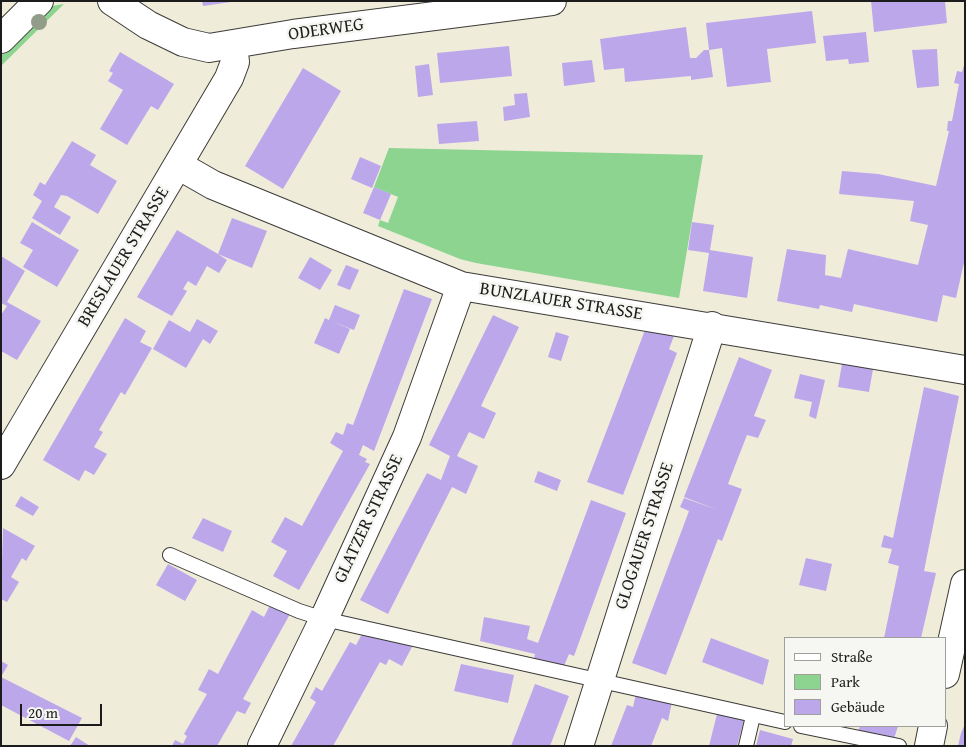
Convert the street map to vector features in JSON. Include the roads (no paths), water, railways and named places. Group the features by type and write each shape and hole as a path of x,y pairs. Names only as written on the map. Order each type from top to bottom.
{"street":[{"path":"1,39 39,1"},
{"name":"ODERWEG","path":"112,1 148,25 183,42 209,48 293,34 552,1"},
{"name":"BRESLAUER STRASSE","path":"1,465 229,78 235,62 233,45"},
{"name":"BUNZLAUER STRASSE","path":"178,165 213,185 461,286 712,326 965,370"},
{"name":"GLATZER STRASSE","path":"262,746 324,619 407,436 461,286"},
{"name":"GLOGAUER STRASSE","path":"579,746 712,326"},
{"path":"946,670 965,584"},
{"path":"929,746 933,727"}],"lane":[{"path":"170,555 299,611 324,619 598,682 784,722"},
{"path":"746,746 753,716"},
{"path":"806,727 899,746"}]}
